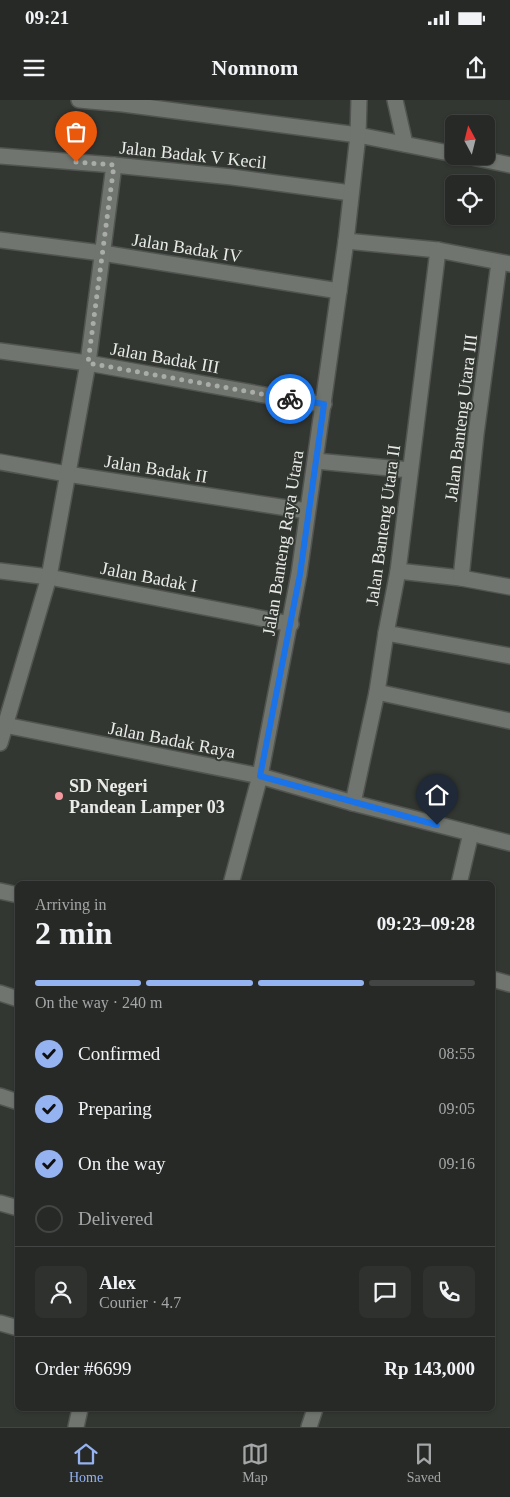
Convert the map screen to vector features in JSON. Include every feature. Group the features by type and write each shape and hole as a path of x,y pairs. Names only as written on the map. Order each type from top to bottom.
{"street":[{"path":"79,100 123,102 358,135 445,152"},
{"name":"Jalan Banteng Raya Utara","path":"232,881 260,776 300,574 307,511 316,461 346,241 358,135 359,100"},
{"path":"395,100 404,144"},
{"name":"Jalan Badak V Kecil","path":"0,156 232,177 351,193"},
{"path":"495,162 510,165"},
{"path":"0,743 3,724 49,577 88,363 114,165"},
{"name":"Jalan Badak IV","path":"0,240 102,253 339,291"},
{"path":"346,241 438,250 504,264"},
{"name":"Jalan Banteng Utara II","path":"353,803 377,692 398,571 438,250"},
{"name":"Jalan Banteng Utara III","path":"461,578 476,434 504,264"},
{"name":"Jalan Badak III","path":"0,351 88,363 303,402 324,404"},
{"path":"316,461 410,470"},
{"name":"Jalan Badak II","path":"0,462 307,511"},
{"path":"398,571 510,586"},
{"name":"Jalan Badak I","path":"0,572 49,577 291,624"},
{"path":"386,633 510,656"},
{"path":"377,692 510,721"},
{"name":"Jalan Badak Raya","path":"3,724 260,776 353,803 510,843"},
{"path":"460,881 470,834"},
{"path":"0,891 15,894"},
{"path":"495,980 510,984"},
{"path":"0,994 15,997"},
{"path":"0,1096 15,1101"},
{"path":"0,1202 15,1207"},
{"path":"0,1323 15,1327"},
{"path":"76,1427 80,1411"},
{"path":"309,1427 313,1411"}],"way so far":[{"path":"76,162 114,165 88,363 290,399"}],"place":[{"name":"SD Negeri Pandean Lamper 03","path":"59,796"}],"route":[{"path":"290,399 324,404 307,511 300,574 260,776 437,825"}]}
